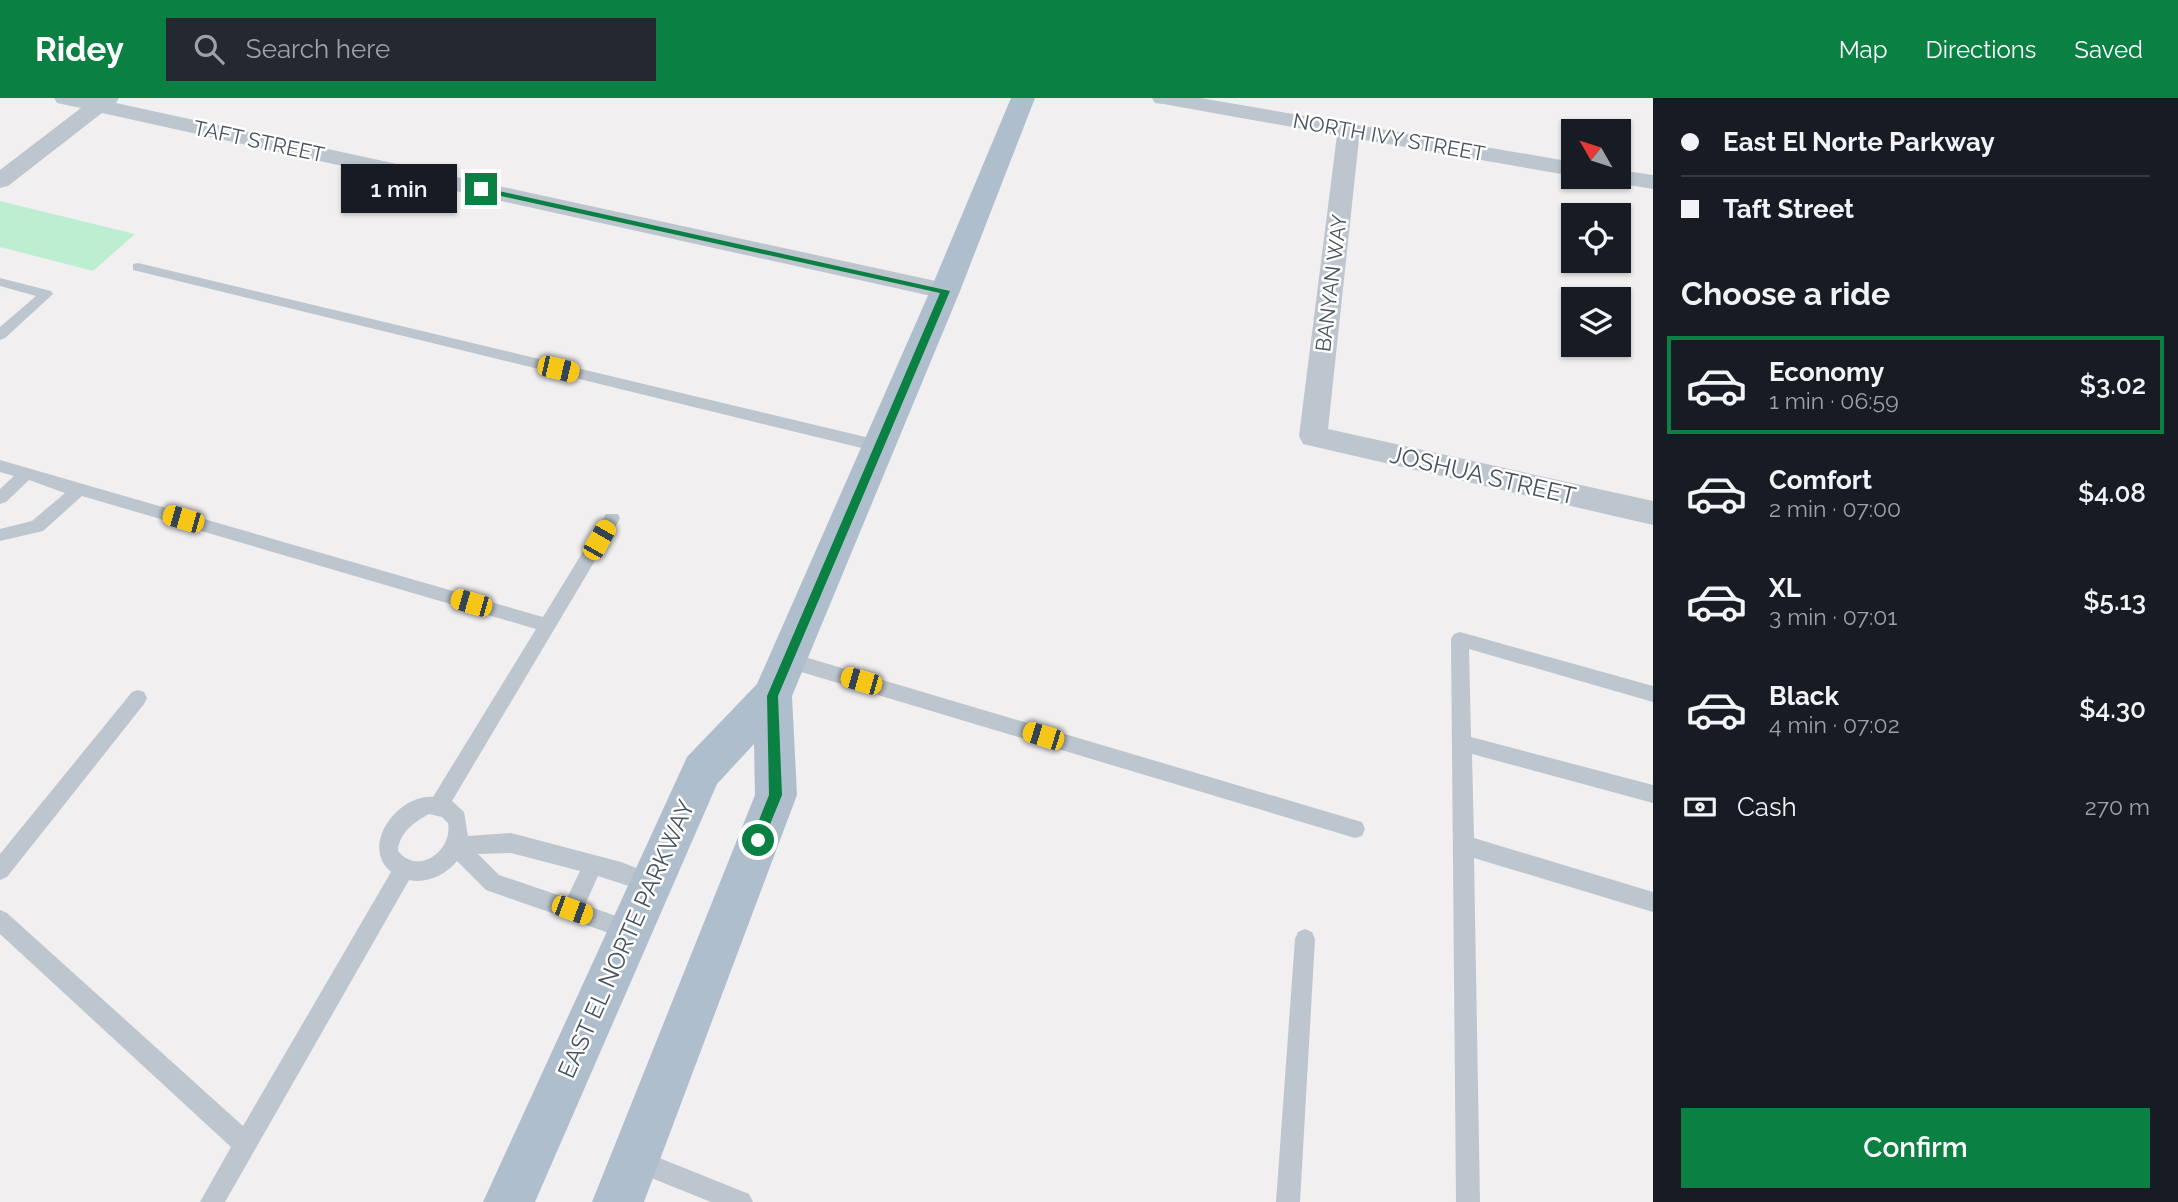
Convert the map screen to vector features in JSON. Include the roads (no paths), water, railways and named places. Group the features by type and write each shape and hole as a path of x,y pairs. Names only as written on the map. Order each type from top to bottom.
{"main road":[{"name":"EAST EL NORTE PARKWAY","path":"509,1202 702,771 780,678 945,291 1023,98"},
{"name":"EAST EL NORTE PARKWAY","path":"618,1202 776,795 780,678"}],"street":[{"name":"TAFT STREET","path":"65,98 103,102 945,291"},
{"name":"NORTH IVY STREET","path":"1163,98 1561,167"},
{"path":"0,181 103,102"},
{"name":"BANYAN WAY","path":"1314,436 1349,131"},
{"path":"1631,179 1653,183"},
{"name":"JOSHUA STREET","path":"1314,436 1653,513"}],"lane":[{"path":"138,267 878,446"},
{"path":"0,282 46,294 0,335"},
{"path":"0,466 549,626"},
{"path":"0,498 27,473"},
{"path":"0,535 37,526 77,491 27,473"},
{"path":"439,805 612,518"},
{"path":"1468,1202 1460,639 1653,694"},
{"path":"780,678 1354,829"},
{"path":"0,870 138,698"},
{"path":"1462,743 1653,794"},
{"path":"439,805 456,816 459,824 456,846 450,856 428,870 415,872 404,869 395,863 390,853 393,831 408,814 418,808 439,805"},
{"path":"456,846 511,844 650,883"},
{"path":"1464,845 1653,902"},
{"path":"456,846 493,883 629,930"},
{"path":"572,910 593,865"},
{"path":"212,1202 404,869"},
{"path":"0,920 246,1145"},
{"path":"1288,1202 1305,939"},
{"path":"634,1160 741,1202"}]}
